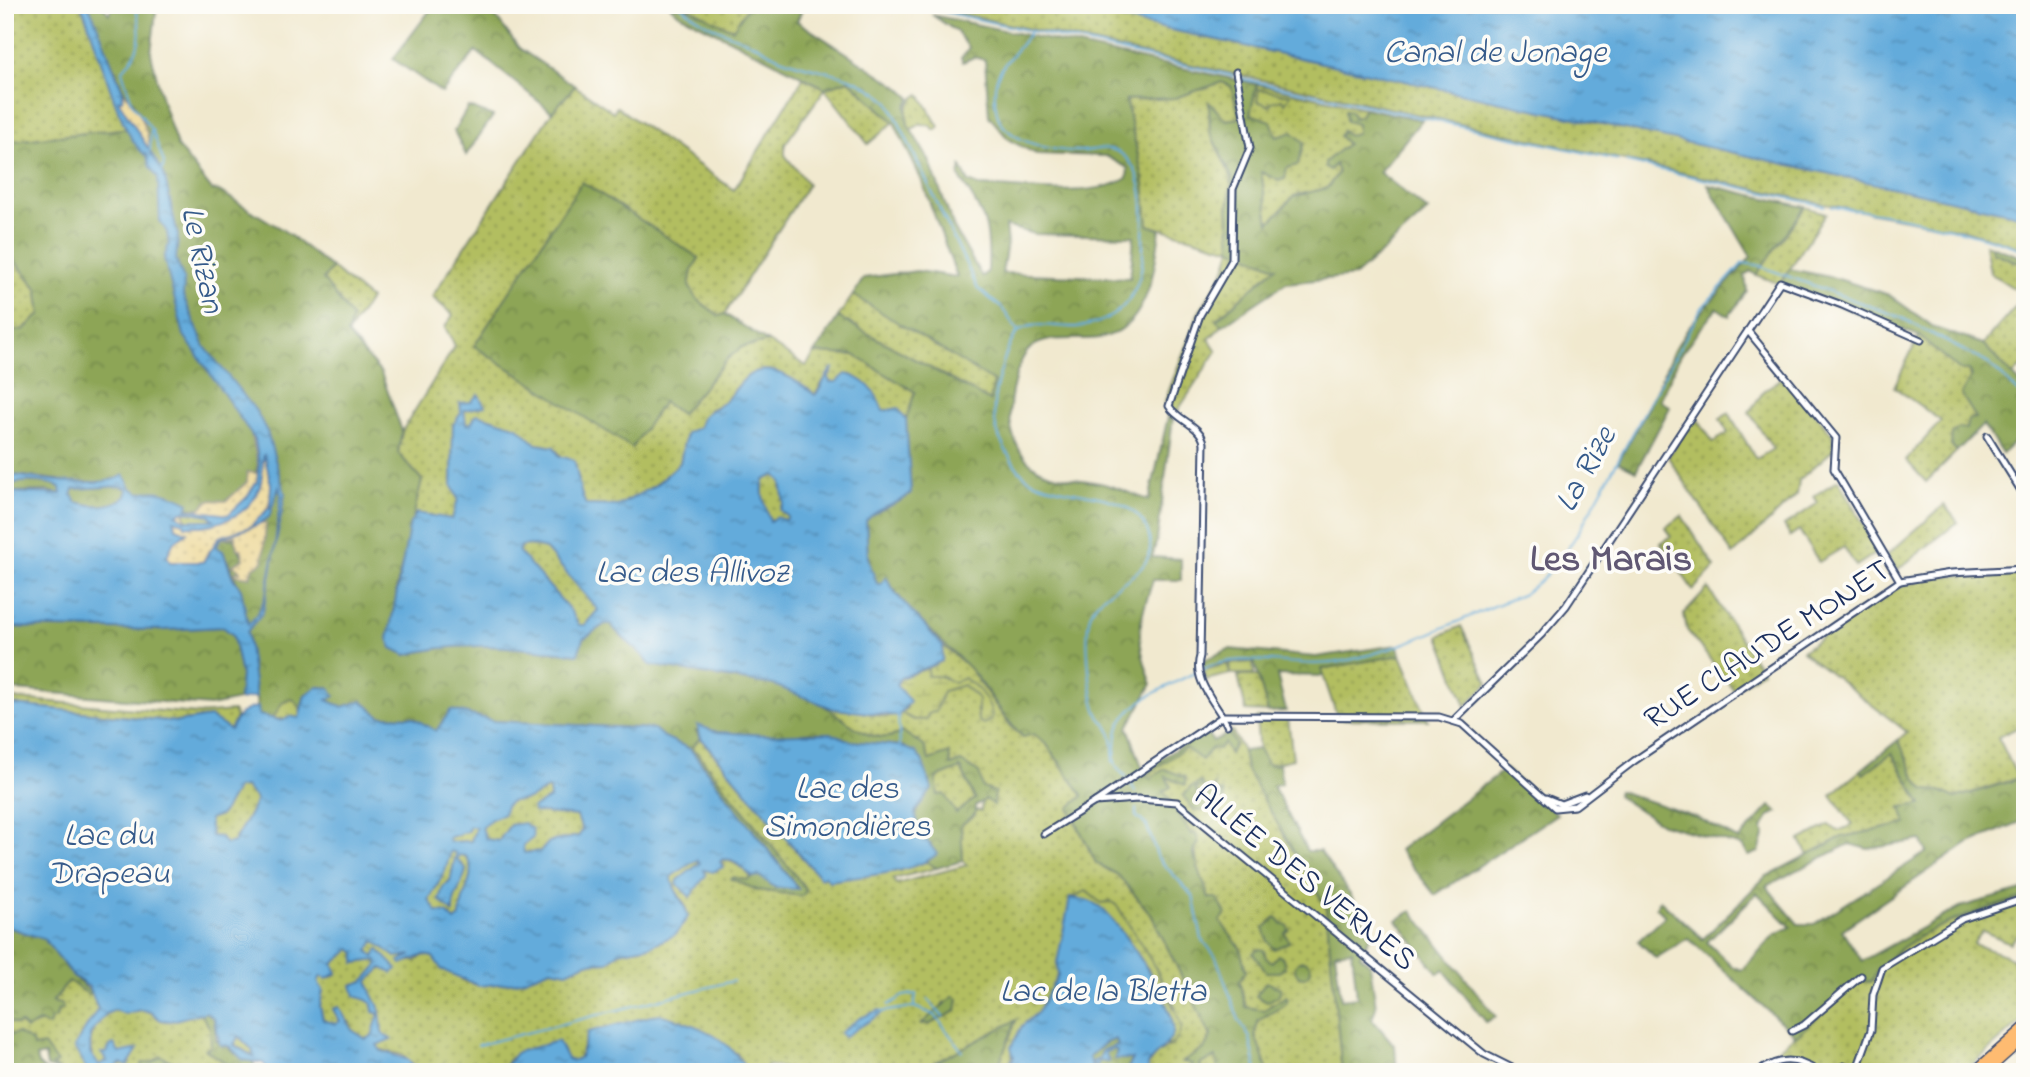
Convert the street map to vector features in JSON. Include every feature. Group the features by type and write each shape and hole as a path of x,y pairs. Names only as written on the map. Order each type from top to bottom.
{"highway":[{"path":"1975,1072 2025,1028"},
{"path":"1985,1072 2025,1037"}],"street":[{"path":"1227,725 1198,670 1203,436 1174,414 1169,406 1200,315 1232,260 1233,189 1250,148 1236,72"},
{"path":"1095,802 1223,716 1454,720 1553,623 1780,282 1842,305 1921,340"},
{"path":"1748,331 1836,438 1834,469 1900,582"},
{"path":"1987,436 2025,497"},
{"name":"RUE CLAUDE MONET","path":"1454,720 1487,745 1538,793 1560,804 1591,792 1900,582 1951,573 2025,569"},
{"path":"2025,744 2021,748 2025,756"},
{"name":"ALLÉE DES VERNES","path":"1044,834 1095,802 1138,799 1177,802 1484,1054 1520,1072"},
{"path":"1758,1072 1771,1062 1783,1060 1804,1063 1817,1071 1830,1071 1839,1067 1853,1070 1860,1060 1871,1030 1875,981 1882,968 1940,929 1972,915 2025,898"},
{"path":"1793,1031 1804,1025 1861,976"}],"green space":[{"path":"5,5 81,5 128,129 5,142"},
{"path":"88,5 102,5 109,14 112,5 157,5 151,53 177,146 212,190 219,191 283,230 332,268 323,279 352,318 347,334 381,373 402,431 398,453 422,480 396,590 406,655 470,646 513,647 578,654 583,639 605,624 611,624 622,638 636,649 669,665 706,675 779,686 814,700 870,735 881,737 903,732 924,746 929,760 949,753 951,765 961,762 979,773 983,788 995,792 994,805 986,799 975,806 975,814 961,825 963,861 937,868 927,862 936,853 921,832 916,817 920,803 927,796 900,746 856,742 813,733 791,737 696,731 700,738 692,747 802,884 806,891 802,896 757,890 731,879 734,877 746,880 759,875 776,888 798,888 690,749 662,736 654,729 494,721 451,710 436,731 411,717 380,716 362,701 342,707 327,700 330,688 319,687 305,695 299,718 290,716 282,721 258,715 241,589 225,555 217,547 220,539 238,538 234,540 244,559 237,565 240,572 250,577 260,523 258,464 254,475 240,489 221,503 201,508 180,506 112,485 90,482 67,485 59,480 5,474 5,332 23,330 41,314 37,288 5,249 5,198 10,195 5,180 5,142 138,127 134,102 123,90","holes":["961,768 975,799 956,813 944,794 938,795 936,778"]},
{"path":"434,5 487,5 519,48 575,86 552,112 476,51 442,93 393,59"},
{"path":"669,5 694,10 733,29 749,5 804,5 797,21 899,87 911,98 906,106 908,125 929,160 954,228 982,277 988,271 987,230 980,211 959,176 961,167 969,182 979,186 1056,191 1095,189 1112,185 1127,178 1128,168 1106,156 1036,154 1009,140 989,116 985,60 974,57 963,62 961,58 969,48 957,32 932,15 1257,84 1250,114 1271,121 1277,137 1292,132 1304,142 1298,165 1287,168 1285,179 1278,180 1261,172 1269,223 1294,196 1327,188 1338,173 1335,164 1330,170 1325,167 1325,162 1347,144 1339,136 1343,131 1349,135 1357,133 1357,124 1346,121 1345,110 1351,111 1354,118 1360,116 1364,108 1422,120 1379,172 1428,211 1355,276 1286,283 1222,326 1216,320 1276,267 1231,249 1228,209 1232,178 1210,132 1209,102 1226,120 1240,118 1231,86 1222,82 1175,98 1126,100 1144,184 1148,225 1160,229 1152,279 1146,295 1129,323 1116,333 1091,339 1050,340 1035,345 1019,365 1012,391 1010,416 1015,441 1021,452 1039,469 1064,477 1104,484 1149,500 1168,417 1173,418 1157,540 1152,557 1181,559 1181,580 1153,580 1140,632 1142,654 1152,684 1128,727 1143,770 1205,731 1213,741 1229,733 1235,744 1230,754 1224,743 1219,749 1211,749 1202,760 1185,748 1146,775 1150,778 1165,769 1185,777 1185,785 1166,777 1171,787 1163,791 1188,829 1192,834 1196,833 1199,843 1193,852 1209,898 1217,898 1226,914 1220,921 1240,948 1246,971 1239,981 1246,1007 1264,1010 1286,996 1288,998 1286,1003 1258,1021 1255,1034 1268,1072 1218,1072 1216,1057 1200,1064 1202,1072 1185,1072 1193,1064 1183,1062 1204,1049 1211,1036 1151,914 1118,875 1096,863 1069,808 1083,796 1047,745 1034,734 1023,737 1015,729 974,673 913,613 886,578 881,585 877,584 868,559 866,521 876,512 911,493 906,420 915,392 854,355 815,353 838,317 990,401 994,382 853,295 864,278 917,271 957,277 921,179 894,122 849,80 825,88 679,14","holes":["1005,226 1034,234 1134,236 1130,278 1002,273 1007,243"]},
{"path":"749,5 734,29 707,20 686,6"},
{"path":"921,5 1058,5 2014,214 2025,218 2025,249 1965,230 1824,204"},
{"path":"803,78 825,88 849,80 894,122 868,144 825,89 785,144 785,155 808,184 725,314 720,316 698,300 689,287 692,270 699,258 582,182 663,402 681,414 727,359 742,347 768,342 806,366 815,353 854,355 915,392 906,420 898,409 883,411 837,382 830,382 828,378 833,372 824,380 815,395 785,375 767,370 759,371 745,378 722,403 709,409 700,427 686,433 680,463 655,485 618,506 586,505 578,490 579,478 554,447 536,444 518,427 466,424 464,411 453,425 452,486 458,499 452,520 417,513 410,523 422,480 398,453 402,431 455,346 445,327 453,315 432,297 552,112 575,86 613,112 617,107 734,190"},
{"path":"1222,82 1231,86 1240,118 1226,120 1209,104 1210,133 1232,178 1228,209 1277,267 1216,319 1222,326 1209,339 1217,351 1173,418 1168,417 1165,401 1198,314 1225,269 1231,249 1148,225 1144,184 1126,100 1175,98"},
{"path":"1257,84 1364,108 1360,116 1354,118 1346,110 1357,123 1357,133 1349,135 1343,131 1348,144 1335,163 1338,173 1327,188 1294,196 1269,224 1261,171 1277,137 1250,114"},
{"path":"1259,89 1291,95 1285,103 1282,99 1271,102 1270,106 1257,101"},
{"path":"920,94 939,127 935,130 929,125 921,124 910,130 907,109"},
{"path":"468,107 493,116 466,155 454,131"},
{"path":"582,182 699,258 692,270 689,286 698,300 719,316 725,314 768,342 742,347 727,359 681,414 663,402 632,448 474,346"},
{"path":"1708,185 1805,207 1756,275 1750,271 1745,276 1747,291 1729,316 1717,308 1681,353 1660,400 1670,407 1636,471 1618,462 1648,408 1674,350 1691,324 1751,257"},
{"path":"1805,207 1826,213 1780,284 1756,275"},
{"path":"1985,244 1991,246 1992,252 2025,265 2025,364 2012,376 1983,344 2019,303 2021,293 1990,273"},
{"path":"1991,246 2025,258 2025,265 1992,252"},
{"path":"5,250 37,288 41,314 22,330 5,332"},
{"path":"332,268 370,299 347,334 323,279"},
{"path":"1790,269 1835,278 1889,295 1935,328 1983,344 2025,388 2025,432 2002,454 1983,425 1957,451 1951,446 1952,433 1959,428 1966,429 1968,419 1976,418 1961,394 1972,376 1969,370 1959,370 1919,336 1780,284"},
{"path":"853,295 994,381 990,401 838,317"},
{"path":"1919,336 1969,370 1976,418 1951,446 1957,451 1926,482 1906,460 1941,421 1894,387"},
{"path":"1784,376 1833,435 1833,450 1799,480 1797,495 1733,555 1668,457 1695,415 1713,442 1728,433 1720,419 1729,413 1756,459 1773,449 1749,412 1764,391"},
{"path":"775,475 781,480 784,503 781,507 788,517 786,520 771,521 764,506 764,480"},
{"path":"1838,480 1879,551 1856,566 1844,547 1819,562 1799,530 1790,536 1784,526 1818,503 1814,496"},
{"path":"23,481 52,483 61,487 61,494 47,491 5,492 5,486"},
{"path":"121,486 128,489 126,497 107,505 95,506 76,502 72,495 74,489"},
{"path":"1944,505 1958,522 1897,570 1887,555"},
{"path":"187,511 209,515 214,520 186,520 184,514"},
{"path":"1682,516 1715,567 1693,590 1661,543 1671,536 1666,527"},
{"path":"522,546 546,549 598,610 585,625 579,625 570,610 518,551"},
{"path":"2025,574 2025,724 1998,737 2018,778 1955,798 1940,791 1925,790 1913,773 1898,740 1907,732 1802,651 1863,607 1916,581 1946,576"},
{"path":"1708,588 1762,671 1734,690 1687,630 1684,614"},
{"path":"1461,626 1488,683 1466,706 1439,636"},
{"path":"5,627 164,630 224,627 233,635 241,675 239,700 210,706 5,689"},
{"path":"1397,645 1401,655 1322,669 1324,676 1277,675 1286,711 1268,712 1254,661 1228,663 1201,670 1204,660 1229,649 1316,657"},
{"path":"943,646 968,666 1010,726 1023,737 1034,734 1047,745 1083,796 1069,808 1096,863 1118,875 1151,914 1211,1036 1204,1049 1183,1062 1194,1064 1185,1072 1148,1072 1147,1067 1155,1055 1172,1045 1176,1008 1155,967 1057,963 1058,975 1038,1012 1022,1026 1007,1072 996,1072 1016,1021 917,1072 782,1072 783,1068 767,1065 769,1072 747,1072 737,1053 588,1032 579,1058 572,1061 510,1057 501,1072 446,1072 443,1064 438,1072 415,1072 414,1065 402,1055 379,1049 377,1044 390,1039 382,1033 368,981 382,968 393,968 382,953 373,957 368,950 374,940 390,952 412,955 399,961 416,961 424,955 433,957 462,980 479,986 517,982 551,969 567,972 586,963 608,962 619,952 650,946 687,908 671,882 672,875 697,860 700,863 678,880 678,884 704,870 723,867 722,859 744,869 757,890 802,896 806,891 802,884 692,746 700,738 820,878 825,875 829,881 927,862 937,868 893,879 896,884 967,865 963,861 961,825 975,815 975,810 981,811 983,788 961,762 951,765 929,761 918,740 891,739 856,732 822,704 886,717 901,713 914,720 926,720 928,714 936,710 943,691 963,685 978,698 977,716 992,720 988,705 962,681 954,683 940,676 926,676 928,668 942,661","holes":["944,1002 956,1011 930,1024"]},
{"path":"1401,655 1428,720 1338,719 1321,669"},
{"path":"1253,662 1254,674 1230,674 1206,680 1204,670 1227,664 1230,673 1229,664"},
{"path":"928,668 927,676 940,676 954,683 964,678 969,682 987,702 992,720 983,724 978,721 978,698 963,685 943,691 936,711 928,714 926,720 914,720 901,713 907,708 907,697 896,685 900,678"},
{"path":"1238,676 1258,676 1268,712 1246,711"},
{"path":"5,698 198,714 233,711 236,717 230,731 209,717 178,722 5,704"},
{"path":"293,699 301,709 299,718 273,719 282,703"},
{"path":"1256,718 1288,718 1293,759 1268,765 1259,753"},
{"path":"1232,731 1243,751 1246,769 1326,907 1342,1072 1268,1072 1255,1034 1258,1021 1286,1003 1286,997 1264,1010 1246,1007 1239,981 1246,971 1239,950 1205,891 1196,856 1196,833 1192,834 1162,791 1166,781 1165,769 1150,779 1145,775 1185,748 1211,749 1225,742 1235,744 1229,733","holes":["1198,783 1196,791 1204,798 1215,791 1217,793 1195,811 1190,788"]},
{"path":"1898,740 1913,773 1925,790 1940,791 1955,798 2025,777 2025,820 1967,844 1842,930 1862,961 1960,907 2025,889 2025,897 1961,918 1918,938 1899,950 1883,965 1871,982 1861,980 1796,1036 1688,938 1656,958 1638,941 1665,916 1656,907 1660,900 1703,939 1765,877 1842,837 1906,824 1901,807 1922,804 1892,753 1863,774 1861,770","holes":["1921,840 1927,852 1814,924 1798,924 1766,886 1849,844 1868,849","1757,893 1791,927 1774,935 1742,970 1733,967 1707,942"]},
{"path":"1259,749 1268,765 1279,764 1282,783 1273,786 1307,851 1320,851 1351,896 1371,935 1360,955 1370,964 1376,1007 1372,1019 1395,1046 1397,1072 1342,1072 1326,907 1246,769 1243,751","holes":["1352,950 1357,997 1341,999 1335,952"]},
{"path":"1891,752 1922,805 1906,824 1842,837 1808,855 1800,840 1829,825 1838,831 1853,825 1831,795 1861,770 1863,773"},
{"path":"961,768 975,799 956,814 944,795 938,795 936,778"},
{"path":"1505,769 1557,814 1435,895 1399,850"},
{"path":"1201,782 1204,788 1196,788 1196,791 1205,798 1215,785 1215,791 1223,792 1224,803 1208,806 1204,811 1195,811 1183,796"},
{"path":"237,787 245,787 256,799 234,842 226,844 211,836 209,819 221,815"},
{"path":"549,788 550,798 534,811 577,816 582,830 579,836 549,842 541,851 523,853 510,825 499,841 486,839 482,828 491,819 503,814 506,805 512,801 531,798"},
{"path":"1619,791 1696,817 1739,840 1770,806 1778,812 1770,816 1762,829 1765,833 1759,852 1749,856 1742,846 1662,824 1617,796"},
{"path":"468,827 476,827 471,841 448,842 447,838 467,831"},
{"path":"450,851 457,853 455,867 450,880 443,887 452,904 466,869 457,859 459,854 466,856 471,870 460,917 455,921 447,913 437,912 429,900 445,871"},
{"path":"1086,891 1101,903 1111,901 1118,907 1155,967 1182,1026 1177,1039 1170,1045 1167,1046 1172,1017 1148,969 1113,920 1070,898"},
{"path":"2025,897 2025,936 2019,934 2010,943 1983,931 1973,944 2005,955 2025,966 2025,1018 1964,1072 1751,1072 1861,980 1871,982 1883,965 1899,950 1939,927"},
{"path":"1412,911 1496,1017 1486,1022 1444,970 1438,974 1397,920"},
{"path":"1276,917 1282,924 1287,925 1289,930 1285,933 1289,942 1274,949 1268,942 1264,928"},
{"path":"5,926 44,939 72,975 92,993 88,994 69,981 52,1002 61,1004 63,1009 58,1010 56,1018 51,1019 49,1026 39,1022 26,1029 20,1023 17,1025 5,1020"},
{"path":"351,949 357,953 355,963 377,960 378,965 364,981 352,985 356,996 372,1002 373,1012 379,1014 372,1036 366,1039 352,1030 350,1022 344,1019 338,1007 333,1009 340,1022 336,1024 323,1020 320,1006 323,990 317,983 321,976 326,979 337,974 333,964"},
{"path":"1259,949 1264,950 1266,958 1272,962 1278,955 1283,958 1285,968 1279,972 1266,972 1253,953"},
{"path":"1300,961 1306,961 1311,969 1309,975 1300,977 1295,972 1295,966"},
{"path":"69,981 88,994 92,993 98,1009 78,1042 88,1072 61,1072 51,1065 56,1063 10,1035 5,1029 5,1020 30,1027 50,1019 52,1003"},
{"path":"1266,982 1281,988 1279,995 1267,1002 1256,996"},
{"path":"954,996 958,999 956,1011 930,1024 921,1024"},
{"path":"115,1009 145,1010 165,1021 199,1011 210,1028 212,1047 206,1050 240,1072 184,1072 185,1067 110,1072 114,1066 130,1063 132,1057 115,1051 102,1053 107,1060 98,1065 93,1058 91,1042 92,1034 101,1020"},
{"path":"199,1011 214,1018 216,1040 252,1061 258,1072 240,1072 205,1049 211,1047 210,1028"},
{"path":"1016,1020 996,1072 917,1072"},
{"path":"5,1029 10,1035 17,1033 32,1042 33,1047 44,1045 57,1063 52,1065 61,1072 47,1067 45,1055 36,1057 38,1064 47,1072 13,1072 10,1066 5,1067"},
{"path":"239,1036 252,1049 255,1057 234,1044"},
{"path":"1117,1039 1118,1045 1103,1050 1096,1067 1099,1061 1105,1060 1105,1052 1114,1049 1133,1058 1126,1071 1093,1072 1089,1057 1105,1043"},
{"path":"161,1056 185,1067 184,1072 129,1072 139,1071 142,1063 151,1063"},
{"path":"1216,1057 1218,1072 1202,1072 1200,1064"}],"sand":[{"path":"123,91 142,118 150,150 128,120 118,100 122,99"},
{"path":"252,436 268,466 271,489 270,500 260,519 260,523 266,523 263,562 252,569 250,577 236,575 235,572 240,572 239,569 232,565 244,559 241,549 237,549 235,536 220,539 217,547 208,552 203,562 170,562 167,556 173,543 186,532 176,528 173,515 187,509 200,509 209,500 226,501 247,482 247,472 257,473 258,464","holes":["187,511 209,515 214,520 186,520 184,514"]}],"water":[{"path":"81,5 88,5 102,36 123,91 122,100 118,100 164,174 178,236 176,260 184,280 183,296 205,347 256,411 267,432 285,494 274,553 281,496 279,487 269,517 257,525 220,538 216,547 223,551 233,578 241,589 248,624 257,614 268,587 263,612 247,632 256,697 239,700 241,675 233,635 223,627 164,630 5,627 5,492 61,494 60,487 40,482 5,486 5,474 84,482 100,482 124,475 131,488 140,493 165,493 189,503 187,509 228,515 247,497 257,481 259,464 255,440 184,335 164,258 169,244 167,232 160,221 158,178 150,167 147,156 127,130 118,110","holes":["264,454 271,484 270,507 250,527 219,537 203,562 170,562 167,556 173,543 187,532 176,528 174,520 184,523 185,526 196,526 231,518 250,504 261,482","121,486 128,489 126,497 120,501 95,506 76,502 72,495 74,489","184,511 209,515 214,520 186,520 176,514"]},
{"name":"Canal de Jonage","path":"1057,5 2025,5 2025,218 2014,214"},
{"name":"Lac des Allivoz","path":"834,367 828,378 830,382 837,382 846,374 859,379 874,392 883,411 898,408 906,420 911,493 876,512 866,521 868,559 877,584 881,584 886,577 896,594 943,646 942,661 900,678 896,685 910,701 898,716 834,709 774,685 650,665 611,624 605,624 583,639 578,654 513,647 470,646 406,655 392,648 388,639 410,523 417,513 452,519 458,499 452,486 453,425 461,413 460,403 471,402 478,394 485,406 464,410 466,424 471,423 477,414 518,427 536,444 554,447 559,456 574,460 586,505 618,506 656,485 680,463 686,433 699,427 706,414 724,402 751,374 759,371 777,372 815,395","holes":["775,475 781,481 784,503 780,510 788,517 786,520 776,517 770,521 764,501 764,480","521,546 546,549 598,610 585,625 579,625 570,610 518,551"]},
{"name":"Lac du Drapeau","path":"318,687 330,688 335,696 327,700 342,707 362,701 380,716 412,717 436,731 451,710 494,721 654,729 662,736 690,749 798,889 776,888 759,876 753,877 732,860 722,859 720,862 723,867 713,872 704,870 706,875 690,897 677,884 678,880 700,863 697,860 672,876 688,917 675,935 650,946 619,952 608,962 586,963 567,972 551,969 517,982 479,986 442,970 433,957 424,955 402,964 399,961 412,955 396,957 374,941 368,951 374,957 378,949 397,969 392,973 382,968 368,981 380,1010 382,1033 391,1039 377,1045 381,1051 409,1060 415,1072 270,1072 263,1063 243,1060 229,1046 220,1045 214,1018 206,1012 171,1021 161,1020 151,1012 140,1010 125,1014 115,1010 106,1014 90,1034 90,1053 99,1065 107,1061 101,1053 106,1053 111,1045 114,1044 119,1053 138,1049 127,1066 121,1063 110,1072 88,1072 74,1047 98,1009 89,987 72,975 44,939 5,926 5,704 177,722 210,717 230,730 240,714 258,707 259,715 282,721 290,716 299,718 305,695","holes":["245,787 256,799 234,842 226,844 220,837 211,836 209,819 221,815 237,788","549,788 550,798 532,808 534,812 577,816 582,830 579,836 549,842 541,851 524,853 523,845 533,838 532,829 524,823 510,825 499,841 486,839 482,828 491,819 504,814 506,805 533,797","469,827 476,827 471,841 449,842 448,838 468,831","451,851 456,853 450,882 443,887 439,900 453,912 454,900 466,869 457,859 459,855 466,856 470,863 470,878 460,917 455,921 447,913 437,912 429,900 445,871","351,949 356,953 355,963 377,960 378,965 364,981 352,985 355,996 372,1002 373,1012 379,1014 372,1036 366,1039 352,1030 339,1007 333,1009 340,1021 336,1024 323,1020 320,1006 323,990 318,982 321,976 326,979 337,973 333,964","238,1036 252,1049 254,1057 234,1045"]},
{"name":"Lac des Simondières","path":"697,725 717,732 765,735 830,733 851,741 900,746 915,752 922,760 932,789 915,812 919,830 937,854 927,861 901,870 829,881 825,876 820,878 701,738"},
{"name":"Lac de la Bletta","path":"1070,898 1093,903 1109,916 1147,969 1168,1009 1173,1025 1172,1036 1148,1063 1148,1072 1116,1072 1127,1071 1133,1059 1115,1059 1117,1050 1114,1049 1105,1052 1109,1062 1099,1061 1096,1068 1092,1062 1099,1059 1103,1050 1118,1045 1116,1039 1105,1043 1089,1057 1093,1072 1007,1072 1014,1057 1011,1047 1022,1026 1038,1012 1058,975 1057,963"},
{"path":"880,1010 882,1013 844,1037 840,1033 860,1018"},
{"path":"659,1014 698,1027 721,1040 740,1060 747,1072 501,1072 517,1052 558,1041 567,1059 572,1061 580,1057 588,1032"}],"waterway":[{"name":"Le Rizan","path":"135,5 139,41 134,56 122,71 132,103 151,129 150,150"},
{"path":"680,5 707,24 777,57 849,78 875,91 889,102 978,289 1002,308 1018,331"},
{"path":"913,5 1233,76"},
{"path":"1030,31 1005,63 996,80 995,103 1002,123 1010,132 1032,144 1059,150 1108,149 1118,152 1137,174 1142,199 1142,265 1134,292 1117,312 1092,324 1076,327 1037,325 1018,332 1009,346 1002,368 995,392 994,410 999,438 1012,461 1027,477 1046,486 1119,503 1134,512 1144,524 1150,541 1149,554 1144,564 1097,603 1091,613 1088,635 1089,665 1096,707 1112,736 1116,766 1127,777"},
{"path":"1239,78 1618,160"},
{"name":"Le Rizan","path":"152,130 164,163 162,171"},
{"path":"1626,162 1824,206"},
{"path":"1832,207 1930,223 2025,250"},
{"name":"La Rize","path":"1201,670 1235,661 1308,664 1344,661 1413,640 1524,594 1560,559 1578,533 1701,309 1743,263 1757,265 1900,317 1989,364 2025,398"},
{"name":"La Rize","path":"1113,761 1118,729 1135,706 1154,693 1196,672"},
{"path":"898,716 900,746"},
{"path":"1130,781 1135,792"},
{"path":"1136,809 1136,816 1147,826 1158,858 1193,896 1202,939 1216,957 1239,1020 1250,1038 1257,1072"},
{"path":"478,1045 733,981"},
{"path":"888,1005 903,996 914,994"},
{"path":"916,994 914,1007 935,1015 962,1051"},
{"path":"928,1000 943,1017"},
{"path":"881,1012 913,1007"}],"district":[{"name":"Les Marais","path":"1611,561"}]}
